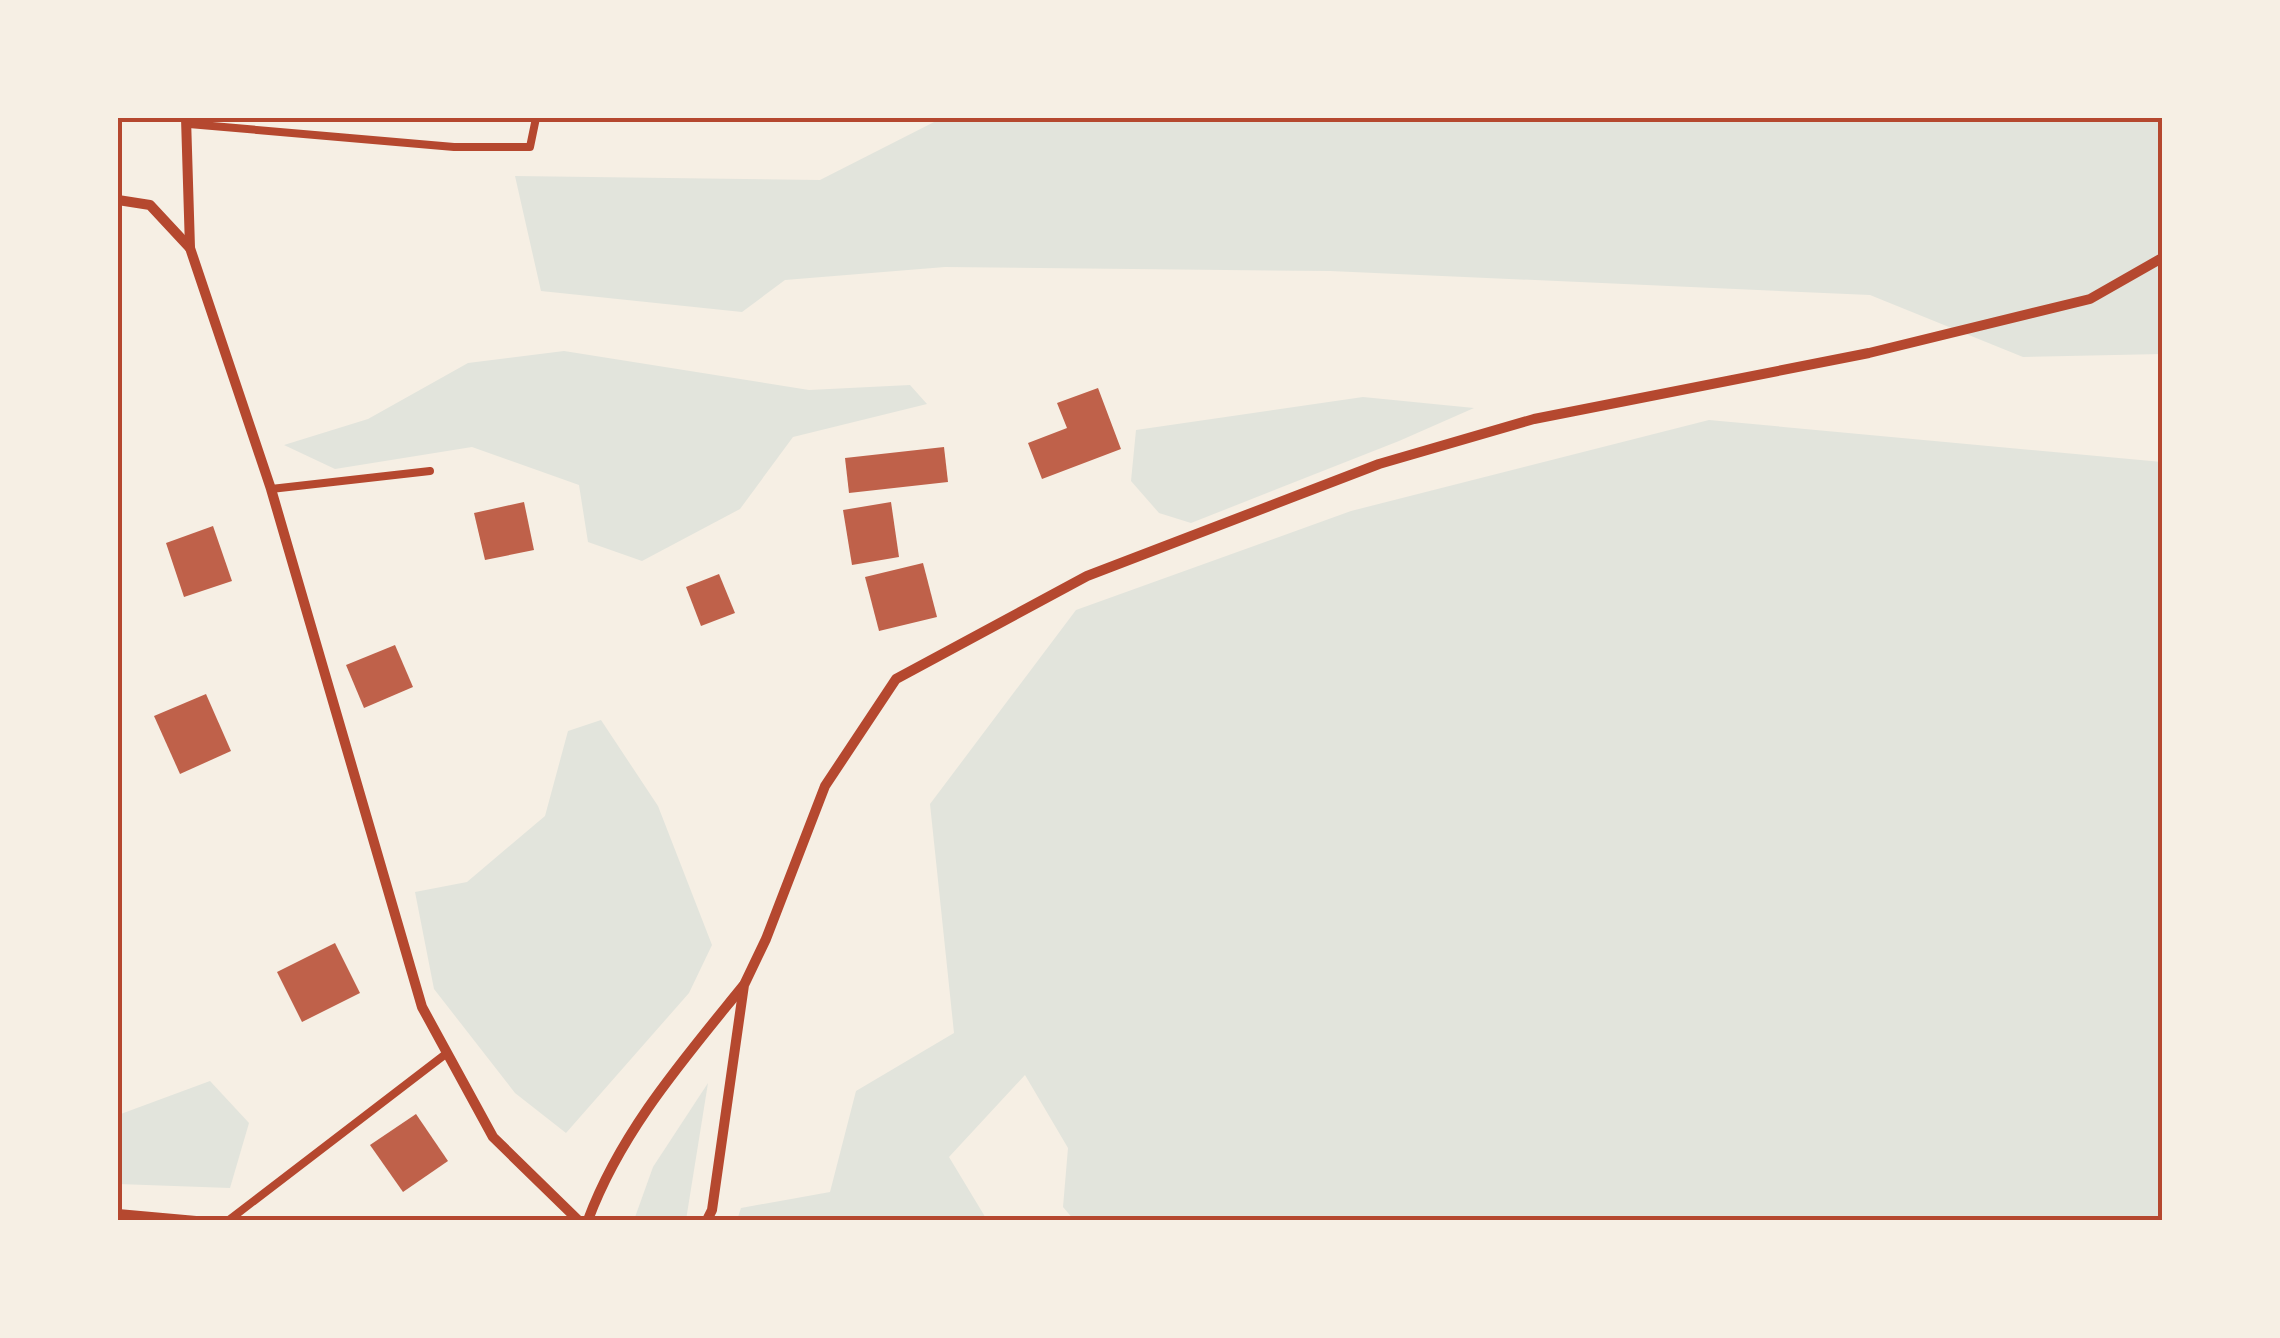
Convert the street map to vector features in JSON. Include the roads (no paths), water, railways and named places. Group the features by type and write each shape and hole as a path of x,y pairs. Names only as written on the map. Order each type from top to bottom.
{"street":[{"path":"188,121 190,248 271,489 422,1007 493,1137 578,1220"},
{"path":"118,200 150,205 190,248"},
{"path":"588,1220 598,1192 651,1100 744,985 766,939 824,786 896,679 1088,576 1380,464 1534,419 1869,353 2090,299 2162,258"},
{"path":"708,1220 744,985"}],"lane":[{"path":"188,121 454,147 530,147 536,118"},
{"path":"271,489 430,471"},
{"path":"229,1220 447,1053"},
{"path":"118,1213 196,1220"}]}
